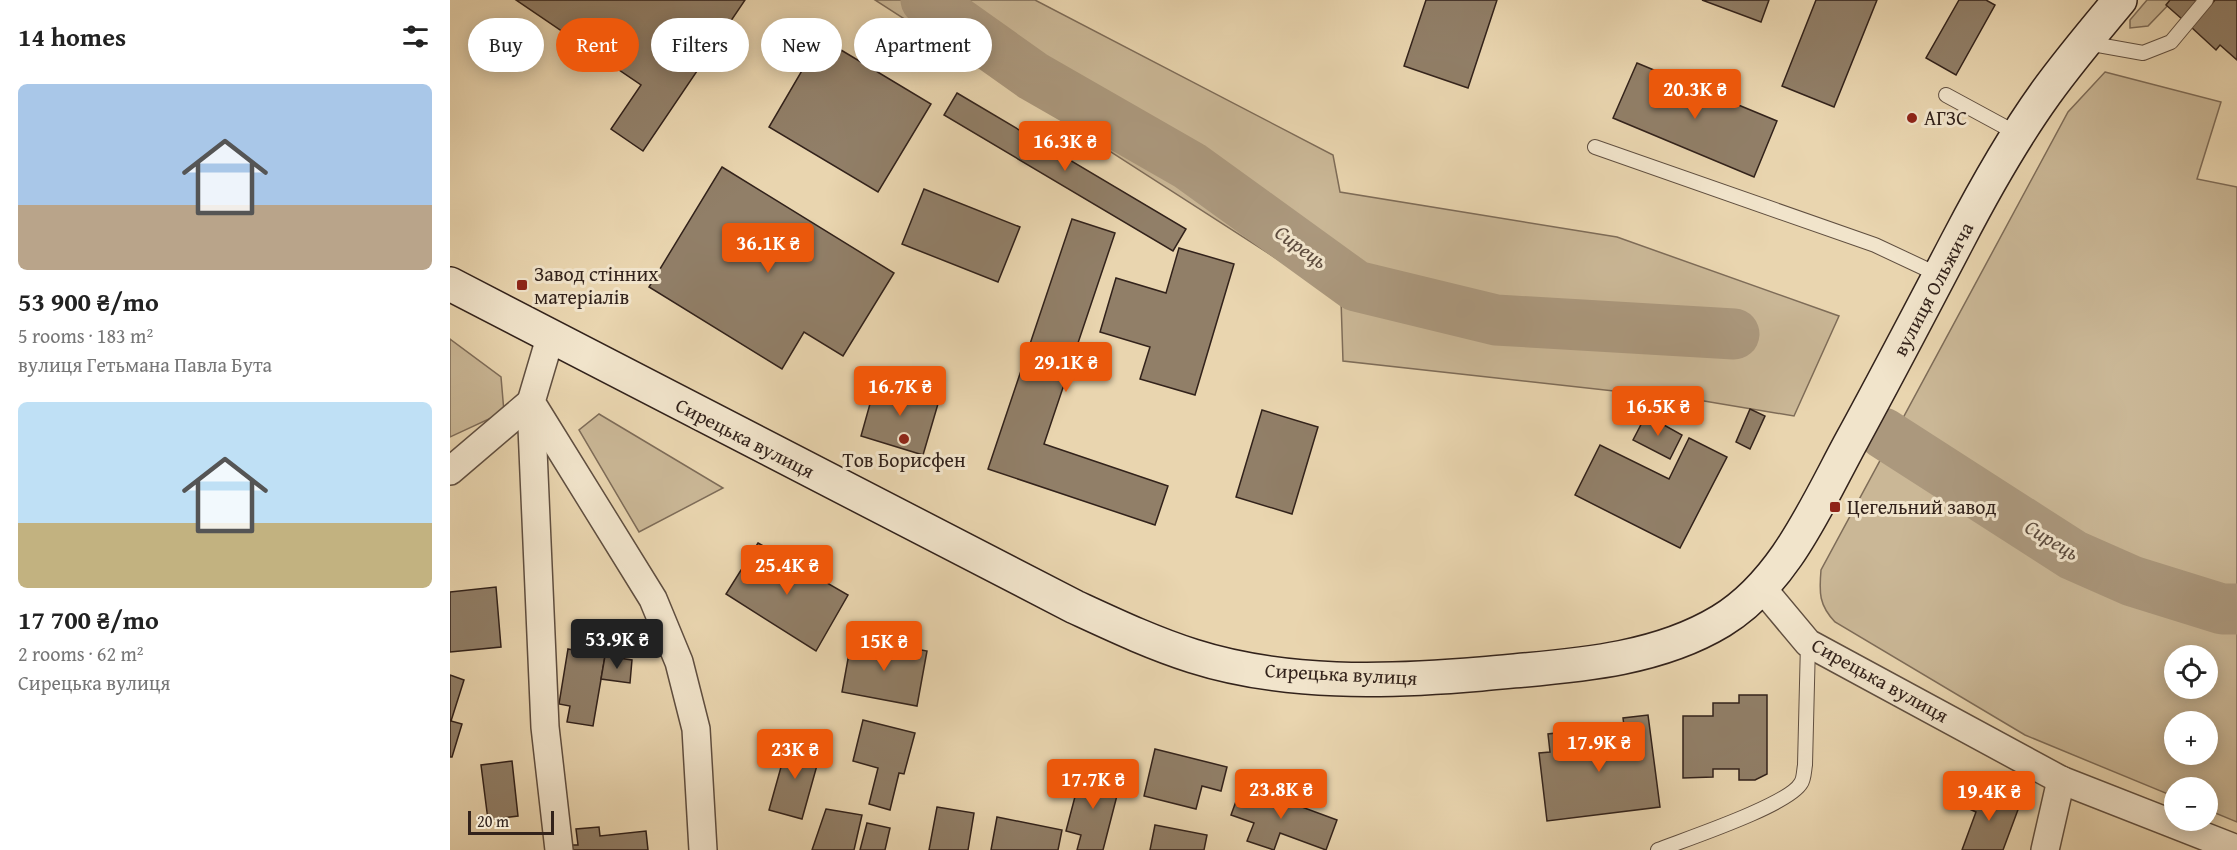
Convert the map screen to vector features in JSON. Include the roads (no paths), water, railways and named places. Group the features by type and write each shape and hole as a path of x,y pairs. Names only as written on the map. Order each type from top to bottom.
{"main road":[{"name":"вулиця Ольжича","path":"1762,588 1801,532 2018,134 2085,43 2120,0"},
{"name":"Сирецька вулиця","path":"450,284 550,338 1076,607 1137,636 1196,657 1256,670 1316,677 1422,679 1546,668 1634,655 1683,640 1723,620 1762,588"}],"street":[{"path":"550,338 531,402 545,727 559,850"},
{"path":"450,471 531,402"},
{"path":"531,402 653,599 680,662 696,729 703,850"},
{"name":"Сирецька вулиця","path":"1762,588 1808,643 2061,780 2237,849"},
{"path":"2045,850 2061,780"}],"lane":[{"path":"2085,43 2143,53 2171,42 2206,0"},
{"path":"1947,95 2018,134"},
{"path":"1595,147 1875,245 1941,276"},
{"path":"1658,850 1788,796 1802,783 1805,765 1808,643"}],"waterway":[{"name":"Сирець","path":"926,0 1033,76 1190,166 1356,286 1496,320 1734,334"},
{"name":"Сирець","path":"1883,433 2073,555 2132,581 2222,609 2237,609"}],"place":[{"name":"АГЗС","path":"1912,118"},
{"name":"Завод стінних матеріалів","path":"522,285"},
{"name":"Тов Борисфен","path":"904,439"},
{"name":"Цегельний завод","path":"1835,507"}]}
